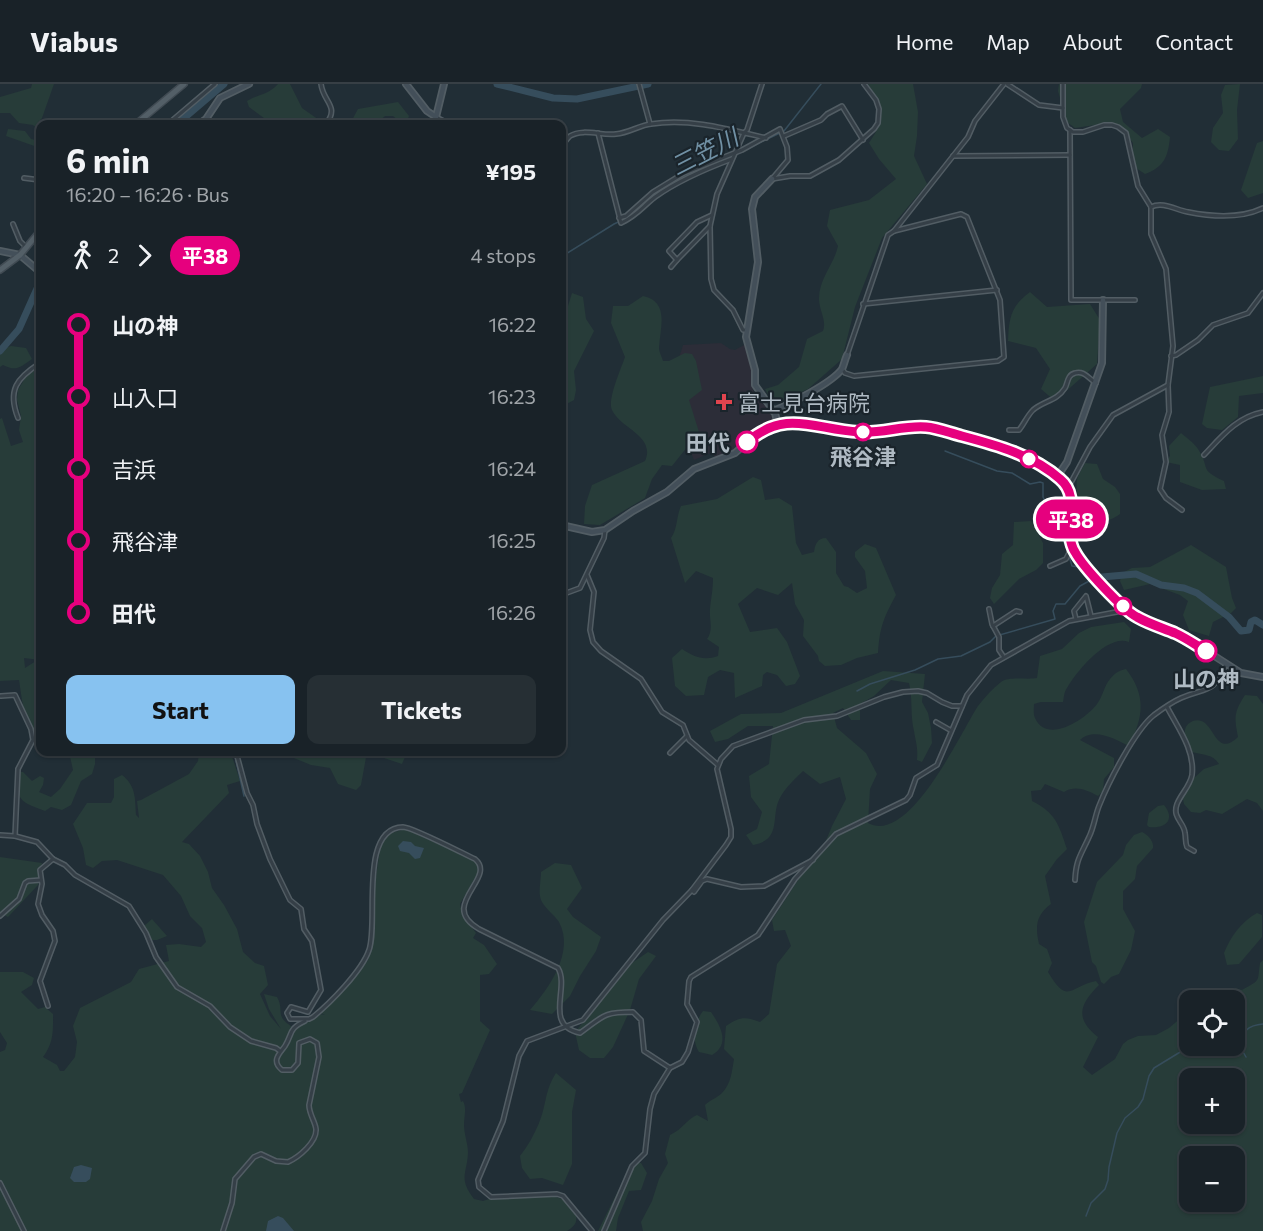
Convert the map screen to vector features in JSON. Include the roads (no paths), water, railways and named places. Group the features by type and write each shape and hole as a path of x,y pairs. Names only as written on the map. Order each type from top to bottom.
{"main road":[{"path":"141,120 184,84"},
{"path":"0,270 20,255 36,236"}],"street":[{"path":"173,120 215,84"},
{"path":"206,119 220,98 239,86 249,84"},
{"path":"321,84 323,94 331,105 332,111 329,120"},
{"path":"406,84 427,111 442,120"},
{"path":"434,120 444,84"},
{"path":"639,84 650,124"},
{"path":"746,330 743,330 733,310 714,290 711,279 710,226 717,194 747,130 762,84"},
{"path":"772,179 810,176 839,160 874,129 879,109 876,100 864,84"},
{"path":"773,411 798,400 842,369 888,235 894,231 968,137 975,121 1006,84 1039,105 1062,108"},
{"path":"1063,84 1062,108 1065,123 1070,130 1071,300 1135,300"},
{"path":"783,136 821,120 842,106 863,140"},
{"path":"566,140 575,135 616,134 650,124 680,122 702,124 766,138"},
{"path":"1070,130 1083,132 1112,125 1122,129 1128,139 1138,186 1151,207 1151,234 1166,269 1172,334 1168,385 1169,412 1162,435 1166,462 1160,489 1166,498 1182,510"},
{"path":"619,218 626,216 653,192 684,173 735,153 780,129 789,154 788,160 755,197 752,208 758,262 746,330 755,370 755,386 773,411 778,425"},
{"path":"598,133 621,223 639,213 654,198 693,173 732,158"},
{"path":"953,156 1070,155"},
{"path":"24,178 36,180"},
{"path":"1151,207 1160,205 1186,212 1229,216 1246,214 1263,208"},
{"path":"677,260 669,251 697,222 712,214"},
{"path":"842,369 845,374 854,376 1003,360 1005,353 997,290 965,214 894,231"},
{"path":"13,224 20,241 26,247"},
{"path":"671,267 710,226"},
{"path":"0,251 20,255 36,269"},
{"path":"863,304 997,290"},
{"path":"1171,356 1198,340 1213,325 1248,313 1263,293"},
{"path":"1057,477 1067,462 1102,363 1103,300"},
{"path":"739,320 747,318"},
{"path":"18,418 13,399 14,391 24,374 36,366"},
{"path":"1009,430 1019,430 1031,412 1038,406 1053,400 1065,389 1073,373 1082,373 1096,383"},
{"path":"1068,488 1090,447 1113,415 1168,385"},
{"path":"1204,455 1239,420 1263,412"},
{"path":"566,526 592,532 605,530 667,492 694,469 735,453 758,433 778,425 805,423 861,432 925,427 936,429 1007,449 1027,458 1057,477 1068,488 1071,502 1072,546 1077,555 1127,610 1138,618 1191,641 1241,673 1263,677"},
{"path":"566,593 580,588 604,538 605,530"},
{"path":"1050,566 1066,558 1072,546"},
{"path":"587,575 594,592 590,630 593,642 601,651 641,680 660,710 683,725 693,744 718,765"},
{"path":"1076,619 1074,610 1086,596 1091,616"},
{"path":"988,609 999,637 998,647 1003,657"},
{"path":"604,1231 632,1166 645,1153 652,1098 670,1068 681,1062 688,1052 696,1022 687,1004 691,977 758,935 795,879 842,830 906,800 916,778 937,765 950,730 957,721 970,689 991,665 1076,619 1127,610"},
{"path":"993,626 1016,611 1020,612"},
{"path":"1075,880 1078,857 1090,835 1097,809 1138,734 1151,717 1180,699 1198,694 1214,685 1226,664"},
{"path":"592,1231 563,1196 557,1194 490,1197 479,1187 478,1180 503,1121 521,1049 533,1037 583,1020 663,920 692,890 731,837 717,774 718,765 727,751 738,744 810,718 837,716 894,694 918,691 927,693 952,706 962,706"},
{"path":"1,696 15,696 31,729 33,740 18,769 15,836"},
{"path":"1167,707 1187,744 1190,755 1192,775 1178,804 1176,815 1185,831 1187,847 1194,851"},
{"path":"936,722 950,730"},
{"path":"670,753 687,736"},
{"path":"237,756 247,793 270,859 290,900 301,909 304,929 312,942 321,985 320,994 308,1012 294,1007 287,1013 293,1020 309,1020"},
{"path":"223,1231 232,1203 235,1179 254,1157 261,1154 276,1161 288,1162 312,1142 315,1136 309,1105 319,1047 314,1040 302,1040 298,1047 298,1063 292,1070 287,1071 278,1067 276,1057 285,1045 293,1027 309,1020 352,977 365,960 372,938 372,885 380,841 388,832 403,827 477,861 481,867 481,873 467,896 464,906 468,921 479,929 558,968 561,976 559,994 561,1019 568,1027 580,1033 610,1012 633,1012 641,1020 644,1051 670,1068"},
{"path":"0,835 15,836 37,842 53,859 62,863 75,875 129,906 146,933 156,957 177,987 210,1006 230,1027 251,1041 280,1051"},
{"path":"48,1006 40,981 56,942 52,928 39,908 40,870 53,859"},
{"path":"692,890 694,892 702,881 707,879 741,887 764,886 814,859"},
{"path":"0,916 19,899 28,880 41,880"},
{"path":"0,1183 24,1231"}],"water":[{"path":"403,841 424,848 420,858 415,859 409,853 400,851 398,846"},
{"path":"81,1165 92,1168 90,1179 86,1182 74,1182 70,1178 74,1167"},
{"path":"278,1216 283,1218 294,1231 266,1231 268,1221"}],"waterway":[{"path":"182,120 224,84"},
{"path":"497,84 553,98 577,99 648,84"},
{"name":"三笠川","path":"737,154 784,131 821,84"},
{"name":"三笠川","path":"709,165 732,156"},
{"name":"三笠川","path":"664,189 696,170"},
{"name":"三笠川","path":"643,206 658,193"},
{"name":"三笠川","path":"566,254 627,218"},
{"path":"0,351 19,329 36,291"},
{"path":"857,691 938,659 961,656 990,642 996,636 1055,619 1053,611 1056,604 1065,604 1080,586 1091,580 1079,567 1072,566 1067,549 1043,497 1043,483 1030,484 1012,473 997,471 945,451"},
{"path":"1102,577 1136,574 1161,585 1184,588 1197,593 1229,617 1241,631 1249,630 1251,622 1255,620 1263,625"},
{"name":"三笠川","path":"235,756 244,796"},
{"path":"1245,1032 1263,1024"},
{"path":"1086,1216 1091,1203 1105,1189 1117,1133 1125,1118 1138,1107 1143,1099 1149,1076 1154,1068 1179,1053"}],"place":[{"name":"富士見台病院","path":"724,402"},
{"name":"飛谷津","path":"863,432"},
{"name":"田代","path":"747,442"},
{"name":"山の神","path":"1206,651"}]}
